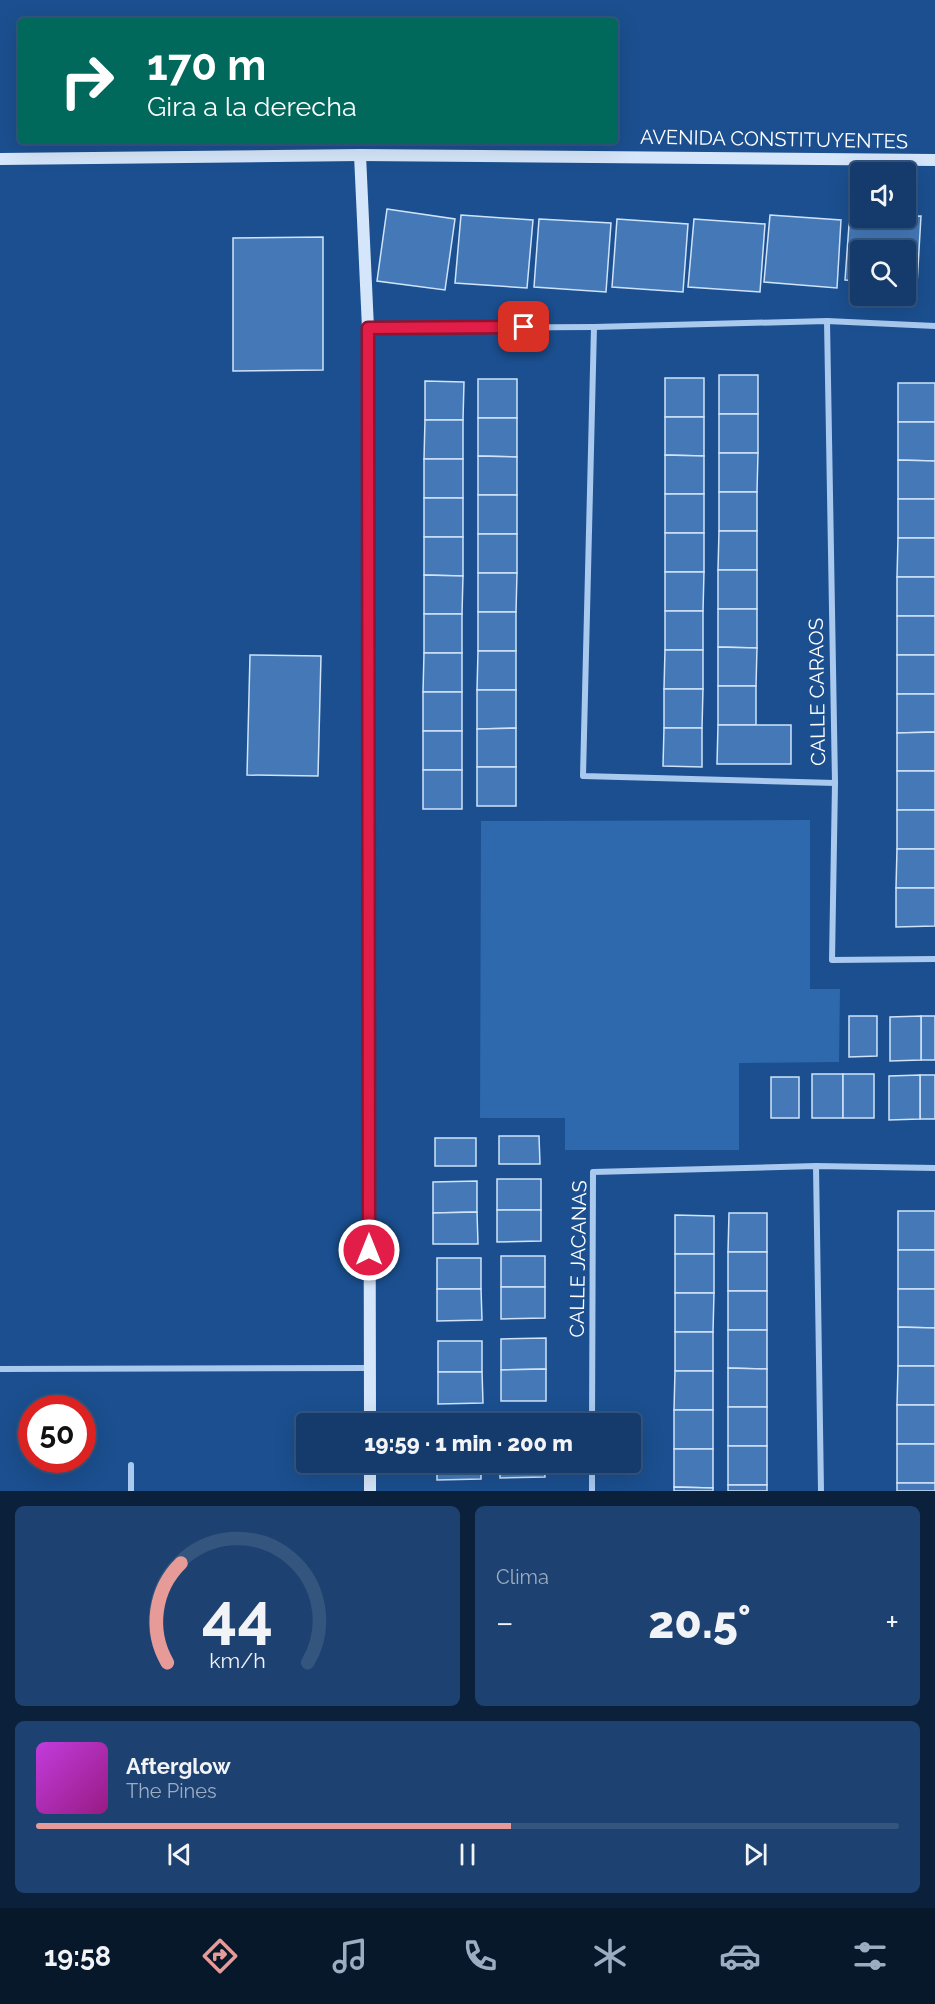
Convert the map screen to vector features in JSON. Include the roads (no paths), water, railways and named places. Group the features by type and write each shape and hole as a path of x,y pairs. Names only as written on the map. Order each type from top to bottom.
{"main road":[{"name":"AVENIDA CONSTITUYENTES","path":"0,159 360,155 935,160"},
{"path":"360,155 368,328 370,1413"},
{"path":"370,1473 370,1491"}],"street":[{"path":"368,328 594,327 827,321 935,326"},
{"name":"CALLE CARAOS","path":"827,321 835,783 832,960 935,958"},
{"path":"594,327 583,776 835,783"},
{"path":"816,1166 821,1491"},
{"name":"CALLE JACANAS","path":"592,1413 593,1172 816,1166 935,1168"},
{"path":"0,1369 370,1368"},
{"path":"131,1466 131,1491"},
{"path":"592,1473 592,1491"}]}
